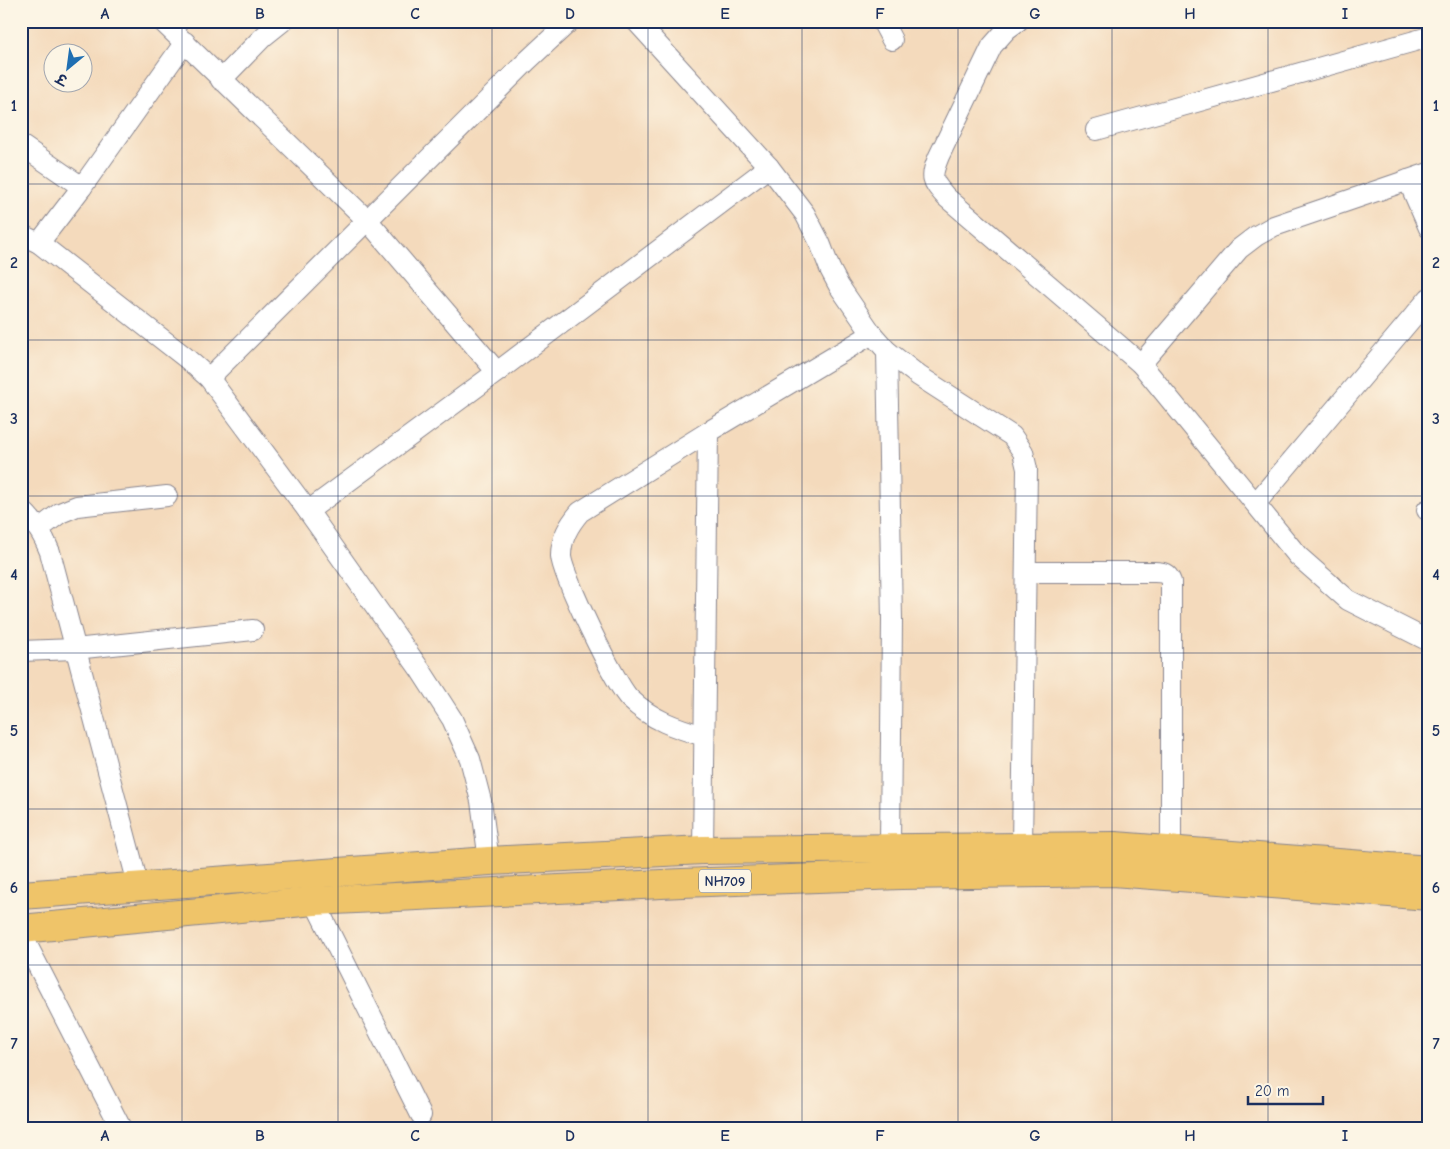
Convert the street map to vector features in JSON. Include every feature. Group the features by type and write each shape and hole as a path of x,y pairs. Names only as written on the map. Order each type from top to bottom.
{"highway":[{"name":"NH709","path":"21,895 139,888 489,861 702,850 1116,846 1429,870"},
{"name":"NH709","path":"21,930 314,901 682,883 908,875 1113,872 1429,896"}],"street":[{"path":"162,21 368,221 498,372"},
{"path":"221,80 263,37 283,21"},
{"path":"209,378 527,61 570,21"},
{"path":"636,21 769,168 805,214 839,286 872,334 887,351 919,376 1012,436 1023,452 1027,469 1022,847"},
{"path":"882,21 892,40"},
{"path":"1018,21 1007,29 992,46 938,156 932,172 936,186 946,198 1141,364 1298,556 1348,600 1429,641"},
{"path":"1096,130 1429,37"},
{"path":"185,42 82,187 30,240 185,357 209,378 308,511 421,671 452,719 470,759 481,801 489,861"},
{"path":"21,145 82,187"},
{"path":"308,511 498,372 769,168"},
{"path":"1141,364 1239,249 1256,236 1274,226 1429,173"},
{"path":"1408,180 1429,228"},
{"path":"1256,503 1429,298"},
{"path":"704,736 671,726 645,712 628,698 616,680 571,585 561,557 563,540 570,524 580,512 708,432 872,334"},
{"path":"887,351 892,620 890,847"},
{"path":"702,850 708,432"},
{"path":"39,529 60,513 77,506 167,496"},
{"path":"21,509 34,521 43,534 50,552 139,888"},
{"path":"1026,572 1162,572 1169,576 1171,582 1171,850"},
{"path":"21,651 75,649 253,630"},
{"path":"314,901 421,1115"},
{"path":"21,933 121,1128"}]}
